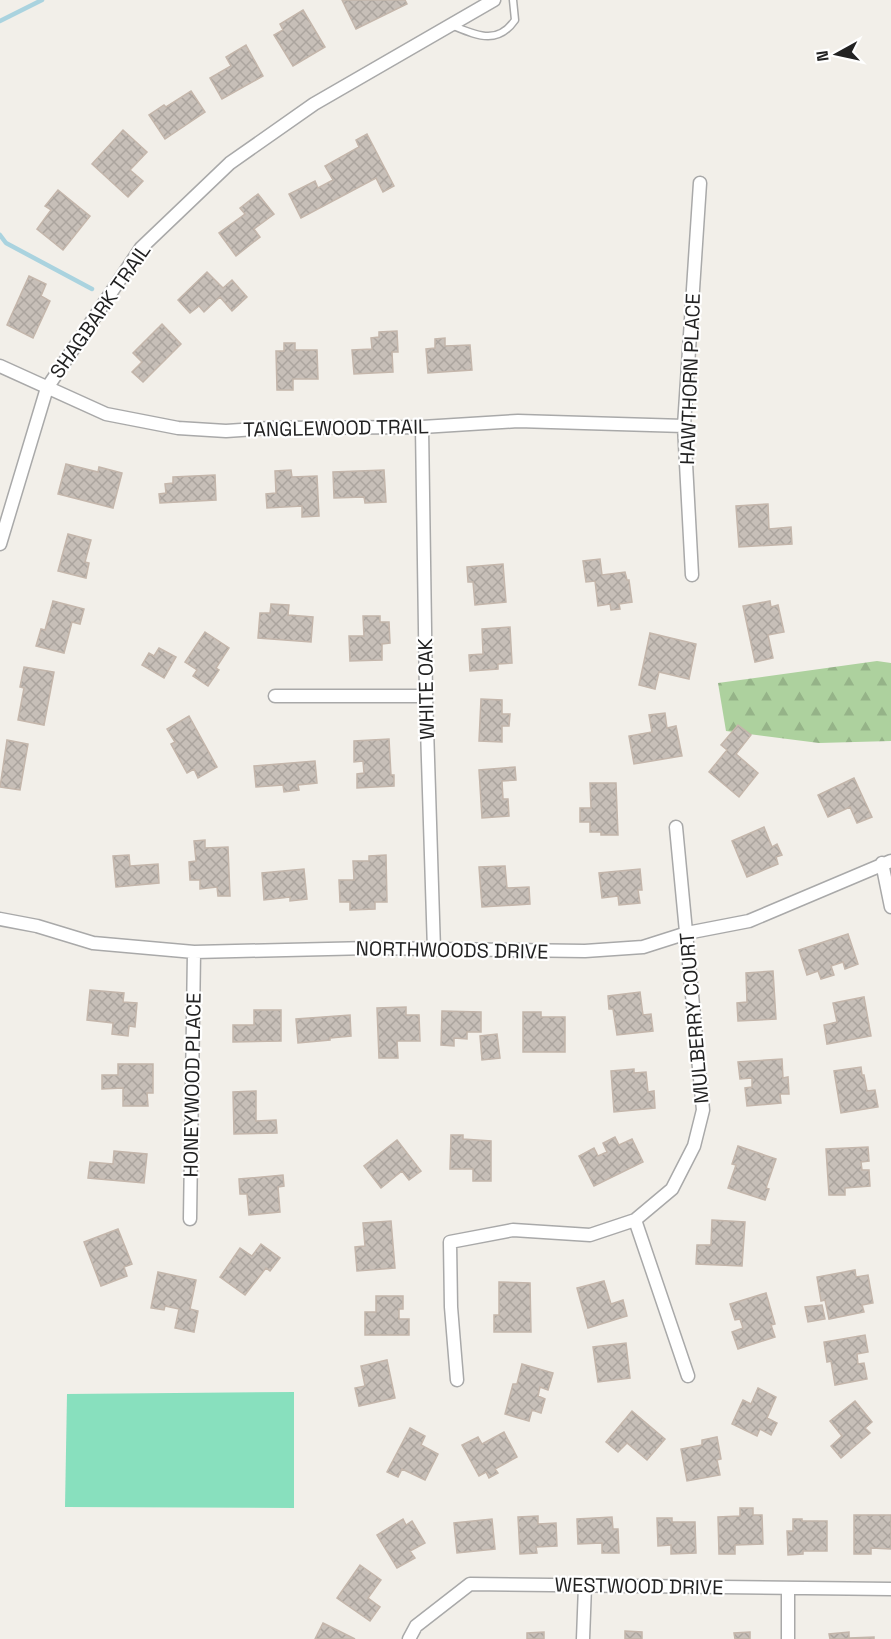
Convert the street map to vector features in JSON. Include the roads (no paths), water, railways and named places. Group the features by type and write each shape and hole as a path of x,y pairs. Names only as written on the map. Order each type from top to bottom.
{"street":[{"name":"SHAGBARK TRAIL","path":"0,543 47,388 141,248 230,163 314,104 494,0"},
{"name":"HAWTHORN PLACE","path":"692,575 684,426 700,183"},
{"name":"TANGLEWOOD TRAIL","path":"0,366 106,414 178,428 226,431 270,428 422,427 518,421 684,426"},
{"name":"WHITE OAK","path":"422,427 426,696 434,950"},
{"path":"275,696 426,696"},
{"name":"MULBERRY COURT","path":"458,1380 451,1307 450,1242 513,1230 590,1235 635,1220 672,1189 694,1146 703,1110 676,827"},
{"path":"887,862 891,907"},
{"name":"NORTHWOODS DRIVE","path":"0,919 37,926 93,943 194,952 370,948 575,951 643,947 687,933 749,921 887,862"},
{"name":"HONEYWOOD PLACE","path":"190,1219 194,952"},
{"path":"635,1220 688,1376"},
{"name":"WESTWOOD DRIVE","path":"409,1639 416,1626 470,1584 891,1589"},
{"path":"583,1639 585,1586"},
{"path":"788,1588 788,1639"}],"lane":[{"path":"451,25 476,35 495,36 508,31 515,20 513,0"}],"waterway":[{"path":"0,21 42,0"},
{"path":"0,235 6,243 92,289"}]}
